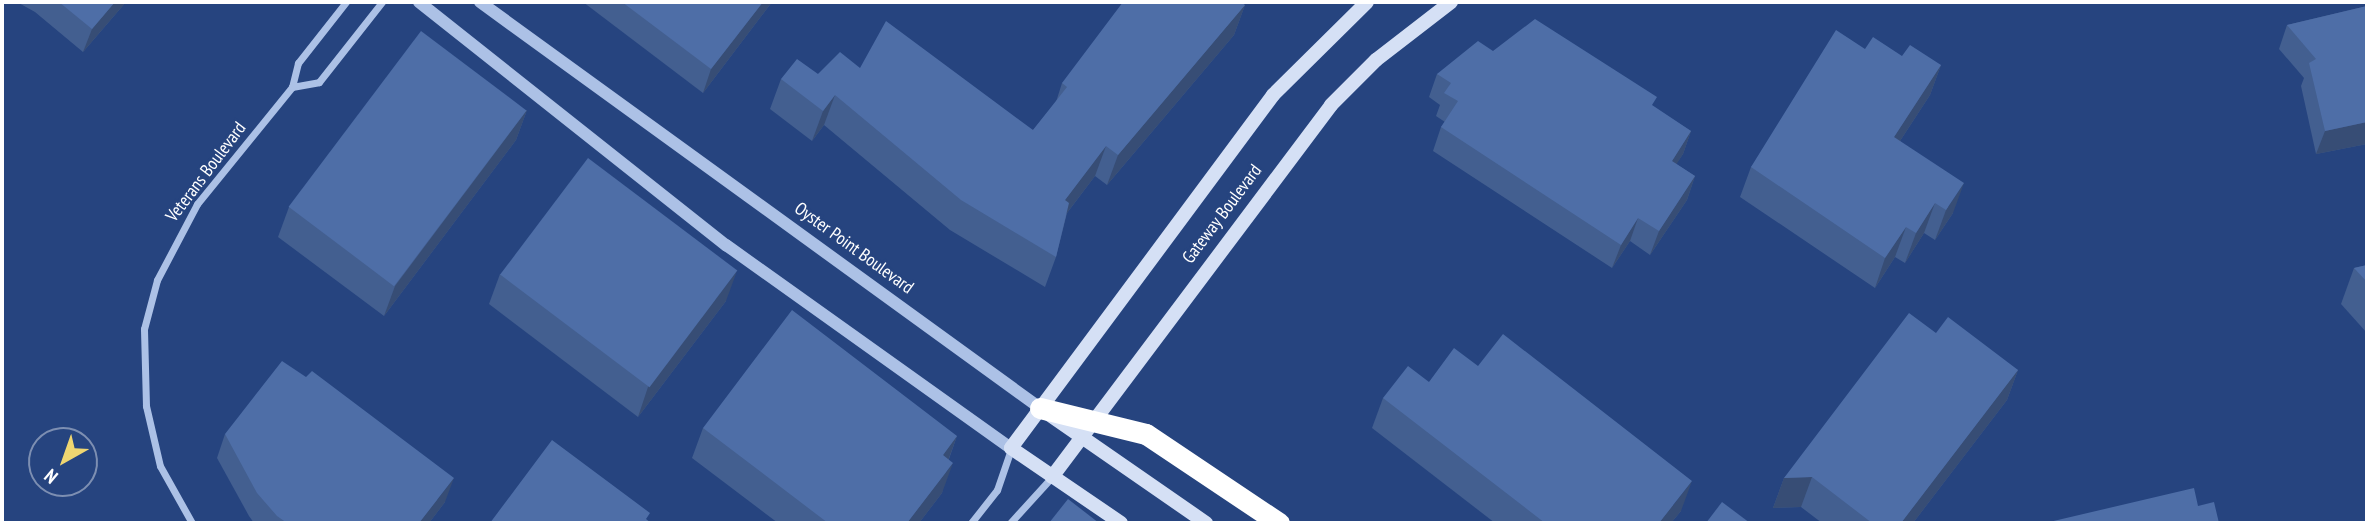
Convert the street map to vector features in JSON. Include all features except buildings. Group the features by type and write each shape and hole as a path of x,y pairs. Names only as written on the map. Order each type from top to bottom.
{"highway":[{"path":"1040,408 1087,429 1146,434 1279,523"}],"main road":[{"name":"Gateway Boulevard","path":"1011,448 1273,95 1367,2"},
{"name":"Gateway Boulevard","path":"1052,477 1331,105 1376,60 1451,2"},
{"path":"1087,429 1206,523"},
{"path":"1011,448 1121,523"}],"street":[{"name":"Veterans Boulevard","path":"192,523 160,466 150,434 143,373 150,304 178,233 197,204 292,87 298,63 345,2"},
{"path":"292,87 319,82 382,2"},
{"path":"419,2 726,245 1011,448 997,489 971,523"},
{"name":"Oyster Point Boulevard","path":"480,2 1040,408"},
{"path":"1010,523 1052,477"}]}
